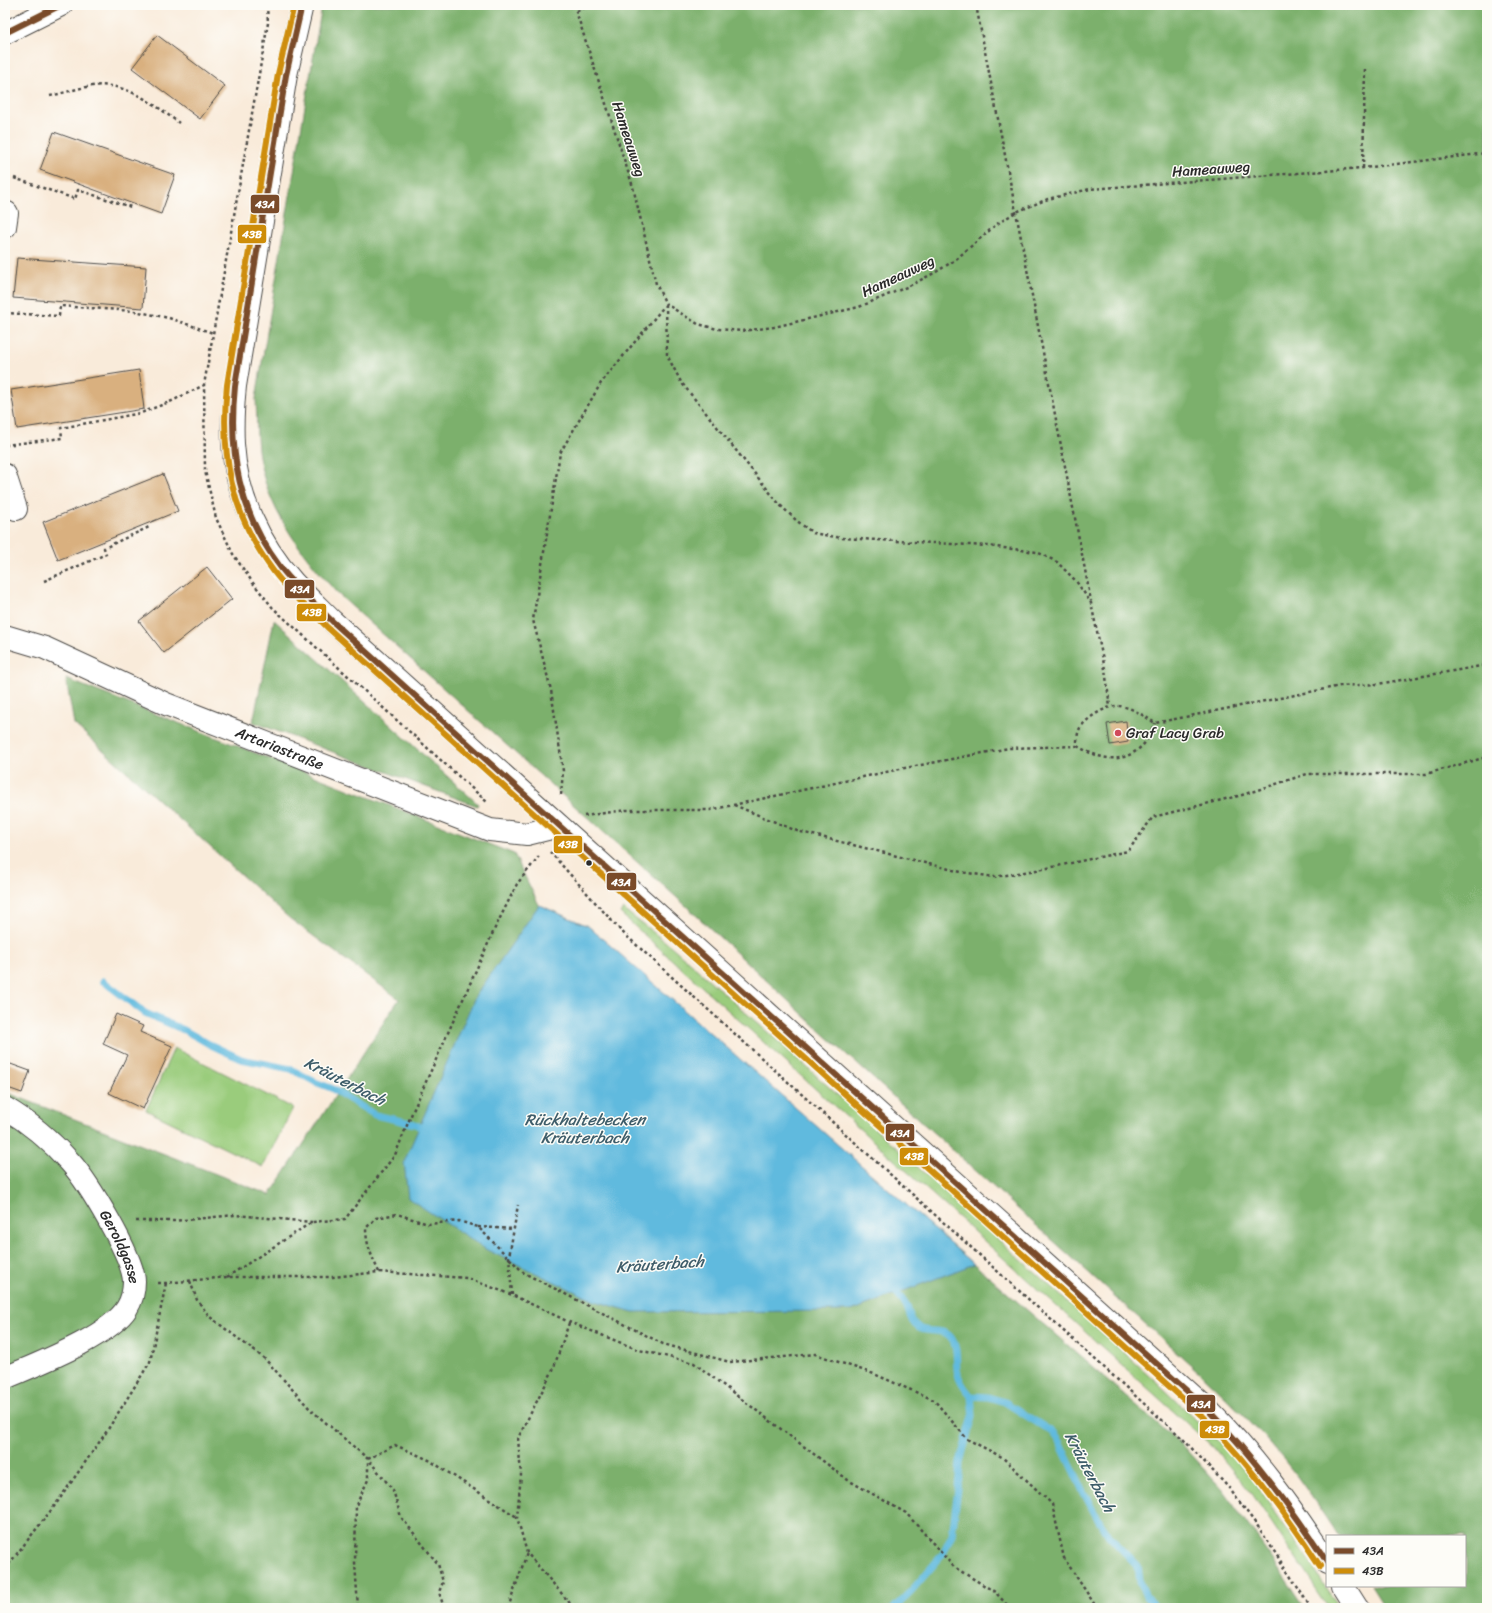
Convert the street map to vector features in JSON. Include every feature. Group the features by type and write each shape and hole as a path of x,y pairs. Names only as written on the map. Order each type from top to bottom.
{"main road":[{"path":"5,33 61,5"},
{"path":"286,5 286,75"},
{"path":"302,5 286,75 235,386 233,417 234,446 244,499 265,545 293,582 332,621 1207,1409 1233,1436 1275,1485 1299,1518 1326,1560"},
{"path":"5,475 16,509"},
{"name":"Artariastraße","path":"5,636 44,648 166,704 490,830 527,834 559,826"},
{"name":"Geroldgasse","path":"5,1108 39,1133 70,1163 88,1186 109,1221 130,1265 134,1280 132,1296 127,1308 103,1330 67,1350 5,1378"},
{"path":"1344,1587 1357,1608"}],"path":[{"path":"267,5 268,23 204,385 205,471 216,518 233,554 273,608 490,804"},
{"name":"Hameauweg","path":"574,5 633,187 656,284 666,304 698,324 717,329 742,330 774,328 858,307 909,286 936,272 954,260 997,224 1016,212 1048,200 1090,189 1363,168 1487,152"},
{"path":"577,11 591,5"},
{"path":"976,5 1105,669 1110,707"},
{"path":"1363,168 1365,67"},
{"path":"50,96 92,85 118,86 153,102 179,123"},
{"path":"14,178 75,199 78,190 131,207"},
{"path":"666,304 667,355 681,382 780,504 797,521 813,533 841,538 988,546 1037,552 1058,562 1076,581 1091,603"},
{"path":"666,304 601,383 560,454 533,620 551,690 562,771 559,826 575,818 626,810 710,810 900,768 1009,748 1077,746 1092,754 1108,759 1130,756 1144,744 1155,723"},
{"path":"5,313 59,316 60,306 134,311 169,318 213,333"},
{"path":"5,445 62,438 61,428 140,413 172,401 204,385"},
{"path":"44,581 106,554 104,548 149,527"},
{"path":"1077,746 1078,731 1086,720 1110,707 1119,706 1138,712 1155,723 1340,686 1378,684 1487,665"},
{"path":"734,805 797,831 961,872 994,877 1043,869 1128,851 1153,817 1242,795 1307,774 1426,774 1487,757"},
{"path":"527,834 545,848 621,931 1182,1438 1229,1488 1259,1528 1310,1608"},
{"path":"109,1221 174,1221 235,1215 312,1222 345,1219 395,1155 412,1113 495,928 517,884 545,848"},
{"path":"512,1295 509,1257 518,1205"},
{"path":"379,1272 371,1255 366,1239 366,1228 376,1218 397,1214 428,1224 459,1221 478,1227 514,1229"},
{"path":"226,1277 312,1222"},
{"path":"478,1227 524,1274 663,1344 730,1362 815,1354 874,1374 934,1400 967,1439 1002,1458 1052,1504 1064,1558 1097,1608"},
{"path":"134,1280 166,1283 226,1277 333,1277 379,1272 467,1278 512,1295 569,1322 639,1350 694,1363 848,1480 906,1513 954,1566 995,1592 1010,1608"},
{"path":"190,1281 197,1300 210,1317 265,1359 310,1409 368,1459 393,1490 401,1517 438,1564 443,1582 439,1592 444,1608"},
{"path":"5,1569 56,1504 106,1434 150,1362 166,1283"},
{"path":"569,1322 553,1370 518,1438 521,1475 517,1517 527,1552 574,1608"},
{"path":"368,1459 395,1445 429,1460 517,1517"},
{"path":"358,1608 355,1562 356,1505 368,1480 368,1459"},
{"path":"508,1608 527,1552"}],"green space":[{"path":"322,5 1487,5 1487,1608 1385,1608 1372,1587 1466,1587 1466,1535 1337,1535 1297,1476 1284,1460 1243,1415 1200,1373 825,1035 685,905 337,593 310,561 286,528 268,491 262,471 257,444 256,398"},
{"path":"274,620 478,804 477,806 253,722"},
{"path":"66,679 514,854 539,905 588,926 658,989 1180,1443 1222,1489 1271,1557 1305,1608 5,1608 5,1092 270,1195 399,999 289,918 74,724"},
{"path":"623,909 671,946 781,1044 1159,1384 1218,1441 1255,1482 1340,1608 1329,1608 1253,1495 1213,1447 620,913"},
{"path":"174,1048 293,1108 263,1167 146,1110"}],"water":[{"name":"Rückhaltebecken Kräuterbach","path":"539,905 588,926 974,1264 851,1311 633,1312 595,1301 487,1250 408,1198 404,1162 475,997"}],"building":[{"path":"157,35 225,86 200,119 132,68"},
{"path":"54,132 175,175 161,214 40,170"},
{"path":"17,258 146,267 143,308 13,298"},
{"path":"139,370 144,409 17,429 11,390"},
{"path":"163,474 178,511 58,560 43,522"},
{"path":"207,567 232,599 164,653 139,621"},
{"name":"Graf Lacy Grab","path":"1126,721 1128,742 1110,745 1107,724"},
{"path":"116,1014 143,1026 140,1032 172,1046 143,1109 109,1093 127,1055 103,1044"},
{"path":"5,1062 30,1071 22,1093 5,1087"}],"waterway":[{"name":"Kräuterbach","path":"103,981 145,1013 184,1030 209,1044 241,1059 291,1069 315,1082 331,1088 375,1115 415,1124 422,1128 425,1132"},
{"name":"Kräuterbach","path":"892,1288 907,1307 911,1319 916,1326 923,1330 945,1333 952,1339 956,1350 959,1377 971,1396 988,1397 1005,1402 1052,1432 1060,1443 1094,1512 1110,1537 1138,1566 1140,1582 1146,1597 1158,1608"},
{"path":"894,1608 912,1590 943,1554 952,1535 960,1462 973,1416 971,1396"}],"transit line":[{"name":"43A","path":"5,33 61,5"},
{"name":"43B","path":"294,5 278,74 227,385 225,411 227,459 232,483 238,506 259,550 274,572 286,586 327,627 1201,1415 1234,1450 1265,1488 1320,1566"},
{"name":"43A","path":"302,5 286,75 235,386 233,411 235,459 240,482 246,504 255,526 267,547 281,568 299,589 332,621 1207,1409 1271,1482 1326,1561"}],"place":[{"name":"Graf Lacy Grab","path":"1118,733"}]}
